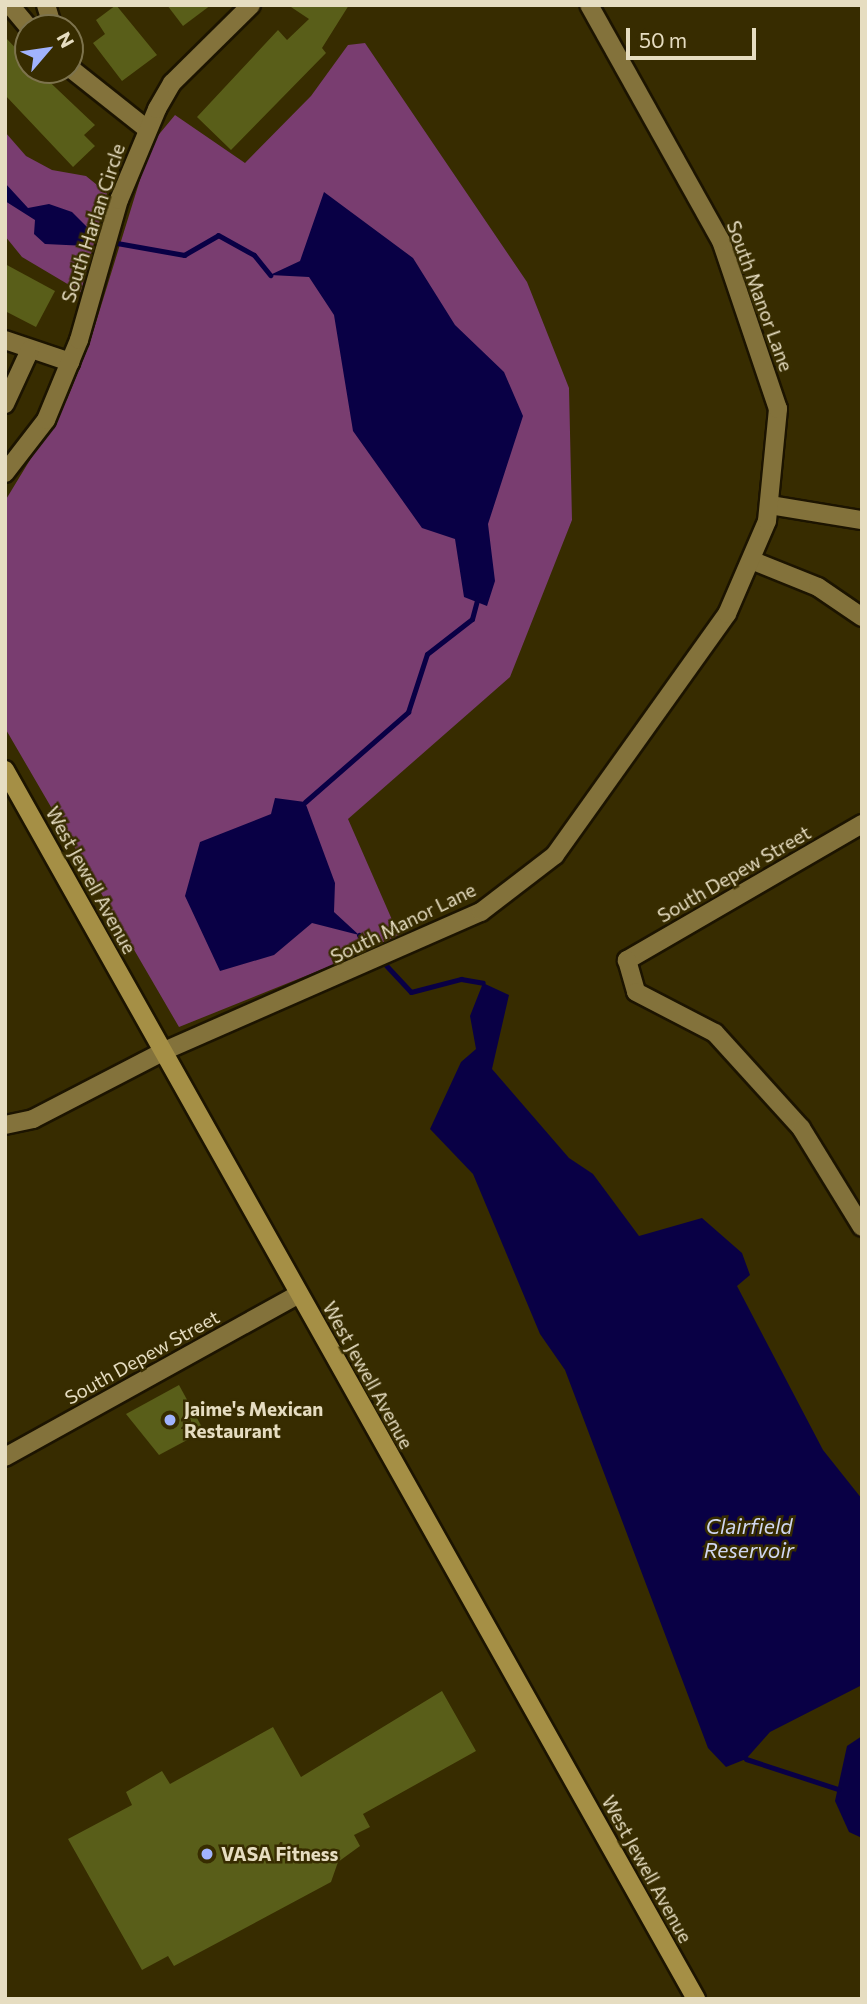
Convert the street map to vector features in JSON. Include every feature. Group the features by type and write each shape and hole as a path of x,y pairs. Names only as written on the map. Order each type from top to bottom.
{"main road":[{"name":"West Jewell Avenue","path":"5,770 696,1999"}],"street":[{"name":"South Harlan Circle","path":"5,473 46,420 70,362 119,200 147,129 172,83 251,5"},
{"name":"South Manor Lane","path":"5,1125 33,1119 163,1051 337,979 481,912 555,855 727,614 751,560 770,505 778,409 721,241 589,5"},
{"path":"84,79 147,129"},
{"path":"5,340 70,362"},
{"path":"5,404 30,350"},
{"path":"770,505 862,520"},
{"path":"751,560 818,587 862,617"},
{"name":"South Depew Street","path":"862,824 627,960 636,992 715,1033 801,1128 862,1227"},
{"name":"South Depew Street","path":"5,1457 299,1294"}],"shaded area":[{"path":"365,43 527,282 569,388 572,520 510,677 348,819 400,938 179,1027 5,728 5,501 67,399 89,345 151,144 175,115 245,163 311,96 348,45"},
{"path":"5,132 26,156 52,170 86,176 107,193 81,292 22,257 5,236"}],"water":[{"path":"5,183 28,208 49,204 72,212 88,228 87,246 45,244 34,234 35,220 5,201"},
{"path":"324,192 413,258 455,325 504,372 523,416 488,524 495,581 487,606 464,597 455,539 422,528 353,431 334,315 309,277 270,275 300,261"},
{"path":"275,798 305,802 335,883 334,912 359,935 312,923 274,955 220,971 185,896 200,842 271,814"},
{"name":"Clairfield Reservoir","path":"483,983 509,995 492,1069 569,1158 593,1174 639,1236 702,1218 742,1253 750,1275 737,1286 823,1450 862,1499 862,1685 770,1732 746,1759 726,1767 708,1748 565,1370 540,1334 473,1174 430,1129 461,1062 476,1049 470,1016"},
{"path":"862,1736 862,1838 849,1832 835,1801 847,1746"}],"building":[{"path":"116,5 157,55 122,81 93,43 105,34 96,20"},
{"path":"167,5 211,5 183,26"},
{"path":"288,5 349,5 322,48 326,53 231,150 197,117 278,30 287,40 309,19"},
{"path":"5,37 14,46 14,84 52,84 95,125 84,135 95,146 73,167 5,95"},
{"path":"5,264 55,291 36,327 5,311"},
{"path":"179,1385 204,1431 159,1455 126,1414"},
{"path":"442,1691 476,1751 363,1814 370,1827 354,1835 360,1846 338,1862 331,1882 174,1966 168,1956 142,1970 68,1839 132,1805 126,1792 162,1771 170,1784 273,1727 301,1777"}],"waterway":[{"path":"83,237 184,255 218,235 254,255 270,275"},
{"path":"305,802 408,712 427,654 472,619 477,600"},
{"path":"359,935 376,954"},
{"path":"382,961 411,992 461,979 483,983"},
{"path":"746,1759 838,1789"}],"place":[{"name":"Jaime's Mexican Restaurant","path":"170,1420"},
{"name":"VASA Fitness","path":"207,1854"}]}
